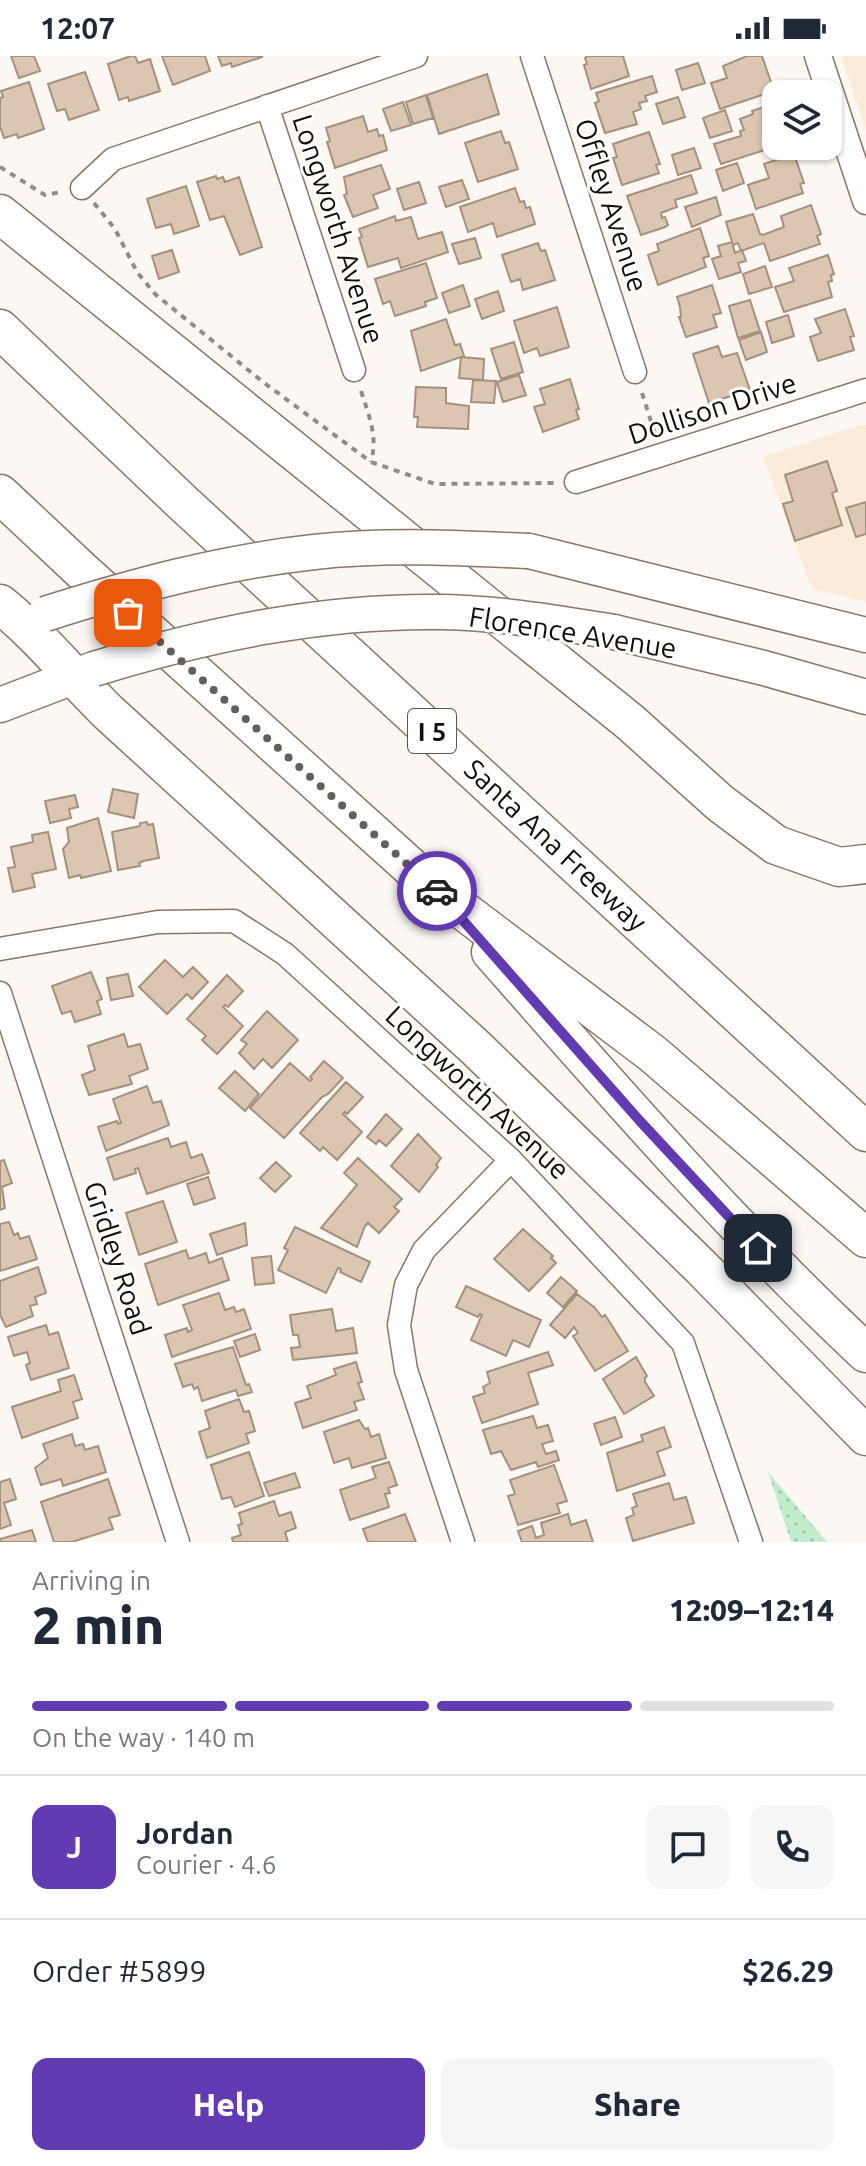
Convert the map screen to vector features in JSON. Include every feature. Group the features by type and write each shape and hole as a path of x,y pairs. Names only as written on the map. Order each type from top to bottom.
{"highway":[{"path":"0,214 630,722 720,803 776,845 839,867 866,864"},
{"name":"Santa Ana Freeway","path":"0,329 183,503 866,1132"},
{"path":"0,494 92,581 436,890 653,1054 866,1238"},
{"path":"17,618 83,673 476,1048 701,1267 866,1436"},
{"path":"436,890 639,1120 798,1290 866,1353"}],"main road":[{"path":"17,618 174,576 314,552 404,547 529,551 866,635"},
{"name":"Florence Avenue","path":"0,705 83,673 172,645 228,632 300,620 400,613 486,615 614,632 764,668 866,697"}],"street":[{"path":"82,188 113,159 416,56"},
{"name":"Offley Avenue","path":"532,56 635,372"},
{"path":"818,56 866,201"},
{"name":"Longworth Avenue","path":"267,106 354,370"},
{"name":"Dollison Drive","path":"576,482 866,390"},
{"name":"Longworth Avenue","path":"0,949 158,922 234,921 285,954 511,1160 683,1343 751,1542"},
{"name":"Gridley Road","path":"0,993 178,1542"},
{"path":"463,1542 406,1370 399,1325 406,1285 424,1250 511,1160"}],"path":[{"path":"0,167 45,195 82,188 115,229 137,272 155,294 263,382 371,462 435,484 576,482"},
{"path":"354,370 374,430 375,448 371,462"},
{"path":"635,372 662,456"}],"shaded area":[{"path":"841,56 866,56 866,130"},
{"path":"866,425 866,602 812,589 763,457"}],"green space":[{"path":"768,1472 827,1542 791,1542"}],"building":[{"path":"11,56 34,56 40,71 19,78"},
{"path":"135,56 138,63 150,59 160,91 129,101 128,97 119,100 108,64"},
{"path":"162,56 205,56 210,71 173,85"},
{"path":"218,56 262,57 232,67 231,63 222,66"},
{"path":"587,56 623,56 629,76 591,89 584,65 587,64"},
{"path":"747,56 762,56 770,80 762,80 762,95 720,109 711,83 727,78 723,66"},
{"path":"698,63 705,83 682,90 676,70"},
{"path":"85,72 99,110 69,120 65,109 57,111 48,84"},
{"path":"487,74 499,114 439,134 427,95"},
{"path":"652,76 657,92 645,96 647,101 639,103 641,109 633,112 637,124 605,133 595,103 599,101 596,93"},
{"path":"29,82 44,129 18,138 17,134 4,138 0,126 1,91"},
{"path":"426,95 433,118 413,124 406,102"},
{"path":"678,97 685,117 663,124 656,104"},
{"path":"403,102 411,125 391,131 383,109"},
{"path":"762,108 762,151 721,164 714,144 741,136 740,131 744,130 740,119 753,114 752,111"},
{"path":"725,110 732,131 710,138 703,118"},
{"path":"363,116 368,132 377,129 379,136 383,135 387,150 335,168 326,128"},
{"path":"501,131 505,143 509,142 518,169 478,182 465,143"},
{"path":"649,132 660,164 656,165 659,173 622,185 613,158 617,157 613,144"},
{"path":"694,148 701,168 678,175 672,155"},
{"path":"776,160 796,160 804,183 800,184 803,193 756,209 748,185 769,178 764,164"},
{"path":"737,163 744,183 723,191 716,170"},
{"path":"381,165 390,189 373,195 378,208 353,217 344,195 347,194 344,177"},
{"path":"691,175 697,193 675,200 677,207 661,213 668,225 641,235 627,196"},
{"path":"216,176 217,179 223,177 225,182 239,177 262,247 240,255 224,216 210,220 197,182"},
{"path":"462,180 469,199 446,207 439,187"},
{"path":"419,182 426,203 404,210 397,189"},
{"path":"186,186 199,226 174,234 171,224 156,228 147,199"},
{"path":"515,188 520,202 524,201 526,208 530,207 535,224 497,237 493,223 468,232 460,207"},
{"path":"716,197 721,215 692,227 685,207"},
{"path":"811,205 821,234 817,236 820,244 770,261 764,243 741,251 738,243 733,245 726,222 753,214 763,235 784,227 781,216"},
{"path":"395,216 396,221 411,217 418,239 442,232 448,252 401,268 398,258 368,267 359,229"},
{"path":"700,228 709,256 703,258 706,267 658,285 648,255 659,251 657,244"},
{"path":"475,238 481,258 459,264 452,244"},
{"path":"732,242 735,253 742,250 746,261 738,263 741,272 719,279 712,259 721,256 718,246"},
{"path":"538,243 541,251 545,250 555,280 523,290 520,279 511,282 502,255"},
{"path":"172,250 179,272 159,279 152,256"},
{"path":"828,255 834,274 831,275 832,281 828,282 832,297 784,312 775,287 794,281 789,268"},
{"path":"426,263 437,298 425,302 426,306 395,316 390,301 383,304 375,279"},
{"path":"765,266 772,287 749,294 743,274"},
{"path":"463,285 470,306 449,313 442,293"},
{"path":"712,285 721,313 713,315 717,327 686,337 679,317 677,297"},
{"path":"498,291 504,311 482,319 475,299"},
{"path":"750,300 760,331 738,338 729,306"},
{"path":"557,307 569,347 540,356 537,348 524,353 514,321"},
{"path":"845,309 854,336 850,337 854,350 818,361 810,337 821,333 815,319"},
{"path":"788,315 794,336 772,343 766,322"},
{"path":"446,319 455,345 460,344 464,356 421,371 411,331"},
{"path":"761,332 767,352 746,360 739,340"},
{"path":"514,342 523,372 501,379 491,349"},
{"path":"718,346 722,357 737,353 750,390 709,403 693,354"},
{"path":"461,357 484,359 483,380 459,378"},
{"path":"519,375 526,395 503,402 497,382"},
{"path":"570,379 579,419 543,432 534,407 545,404 540,389"},
{"path":"473,380 496,381 494,403 471,402"},
{"path":"416,387 446,388 446,403 469,406 468,429 417,427 418,417 414,417"},
{"path":"827,461 837,491 832,493 842,525 795,541 783,504 793,501 785,475"},
{"path":"866,502 866,534 856,537 846,508"},
{"path":"113,789 138,794 134,818 108,812"},
{"path":"75,795 78,807 69,809 71,818 50,823 45,801"},
{"path":"98,818 111,871 69,878 63,849 69,842 67,828"},
{"path":"147,822 148,825 153,824 159,858 118,870 112,832"},
{"path":"48,832 56,869 32,874 35,887 13,892 8,868 15,867 11,847 33,842 32,835"},
{"path":"165,960 183,977 193,967 208,982 192,999 187,994 167,1014 139,987"},
{"path":"91,972 102,999 97,1001 101,1014 75,1022 71,1011 62,1014 52,986"},
{"path":"128,974 133,996 111,1000 107,978"},
{"path":"227,975 243,991 228,1007 223,1007 243,1026 217,1054 202,1040 206,1036 187,1019"},
{"path":"267,1011 298,1040 272,1068 263,1059 254,1069 239,1053 247,1044 241,1040"},
{"path":"124,1034 128,1047 140,1044 148,1069 129,1076 132,1084 89,1095 82,1075 95,1070 88,1046"},
{"path":"324,1061 343,1078 284,1138 250,1108 290,1063 310,1081"},
{"path":"235,1071 259,1094 245,1111 219,1088"},
{"path":"346,1082 363,1097 347,1114 343,1114 362,1132 337,1160 323,1147 320,1151 300,1133"},
{"path":"147,1086 153,1103 161,1101 169,1125 106,1151 98,1127 117,1121 121,1123 113,1099"},
{"path":"386,1114 402,1129 386,1146 379,1140 376,1144 367,1137"},
{"path":"418,1134 441,1158 419,1192 391,1166"},
{"path":"168,1138 171,1147 186,1142 191,1158 202,1154 209,1173 147,1194 138,1168 135,1169 136,1173 114,1180 107,1158"},
{"path":"358,1158 402,1199 394,1207 399,1211 379,1233 368,1223 365,1226 357,1247 321,1228 357,1185 344,1173"},
{"path":"4,1160 12,1183 2,1187 5,1208 0,1210 0,1161"},
{"path":"276,1162 291,1176 275,1192 260,1178"},
{"path":"208,1177 215,1198 194,1205 187,1184"},
{"path":"163,1201 177,1242 139,1255 126,1213"},
{"path":"9,1222 14,1235 18,1233 20,1239 29,1236 37,1259 0,1271 0,1224"},
{"path":"245,1223 247,1245 217,1255 210,1234"},
{"path":"295,1227 370,1262 361,1282 338,1268 326,1293 278,1270 288,1250 284,1248"},
{"path":"523,1229 553,1256 551,1258 556,1263 529,1291 494,1259"},
{"path":"186,1250 189,1259 206,1253 209,1263 222,1258 229,1280 158,1305 145,1264"},
{"path":"271,1256 274,1283 255,1285 252,1258"},
{"path":"38,1267 46,1293 35,1297 37,1304 30,1306 33,1316 6,1327 0,1315 0,1281"},
{"path":"561,1277 577,1291 563,1307 547,1293"},
{"path":"466,1286 541,1320 529,1347 513,1340 506,1356 471,1340 482,1315 478,1317 456,1307"},
{"path":"219,1293 225,1310 234,1307 236,1312 244,1309 251,1329 172,1357 165,1335 187,1328 188,1332 192,1330 183,1305"},
{"path":"577,1294 602,1317 605,1315 628,1351 595,1371 573,1336 578,1333 574,1327 565,1338 550,1325"},
{"path":"332,1309 336,1331 353,1328 357,1353 293,1360 291,1348 300,1347 298,1335 293,1335 290,1315"},
{"path":"46,1325 49,1335 58,1332 69,1368 31,1380 26,1365 30,1363 27,1352 14,1356 8,1337"},
{"path":"255,1334 260,1350 240,1357 234,1341"},
{"path":"233,1347 246,1385 249,1384 252,1392 238,1396 236,1390 202,1401 198,1387 194,1389 192,1384 183,1387 175,1364"},
{"path":"548,1352 553,1365 528,1373 538,1404 482,1423 473,1397 485,1393 483,1387 490,1383 487,1372"},
{"path":"636,1357 654,1396 624,1414 603,1379"},
{"path":"356,1362 362,1382 358,1383 364,1399 354,1402 357,1410 303,1428 295,1403 311,1398 307,1386 336,1375 334,1369"},
{"path":"74,1375 82,1399 73,1402 78,1418 22,1438 12,1407 61,1391 58,1380"},
{"path":"239,1399 244,1412 249,1411 255,1431 246,1434 249,1443 207,1458 199,1432 210,1428 205,1411"},
{"path":"533,1416 537,1428 548,1425 553,1441 542,1444 546,1454 556,1451 559,1460 538,1467 536,1462 511,1470 501,1451 491,1454 483,1430"},
{"path":"615,1417 622,1437 601,1445 594,1424"},
{"path":"359,1420 365,1429 368,1428 371,1437 379,1434 386,1458 352,1468 349,1458 334,1463 324,1432"},
{"path":"664,1427 671,1447 657,1452 665,1475 617,1491 607,1453 643,1441 641,1435"},
{"path":"72,1434 75,1446 83,1444 85,1450 98,1446 106,1472 63,1486 61,1479 41,1485 35,1468 48,1458 43,1444"},
{"path":"249,1452 264,1496 235,1507 231,1497 222,1499 211,1465"},
{"path":"389,1462 397,1485 388,1488 390,1493 385,1494 389,1507 350,1520 340,1490 376,1478 372,1467"},
{"path":"554,1465 567,1501 557,1504 560,1513 518,1525 508,1496 515,1494 510,1480"},
{"path":"295,1473 300,1487 269,1496 264,1483"},
{"path":"10,1479 16,1499 4,1503 11,1525 0,1529 0,1482"},
{"path":"108,1479 120,1515 109,1518 113,1529 72,1542 54,1542 41,1502"},
{"path":"669,1483 674,1500 686,1497 694,1523 633,1541 626,1518 634,1515 632,1508 637,1506 633,1494"},
{"path":"274,1501 279,1516 291,1512 296,1528 285,1532 288,1542 233,1542 232,1538 241,1535 239,1513"},
{"path":"405,1514 416,1542 368,1542 363,1529"},
{"path":"568,1514 571,1525 586,1520 593,1542 522,1542 518,1531 532,1526 536,1538 544,1535 541,1523"},
{"path":"32,1530 36,1542 0,1542 0,1539"}],"way so far":[{"path":"128,613 437,891"}],"route":[{"path":"437,891 639,1120 758,1248"}]}
